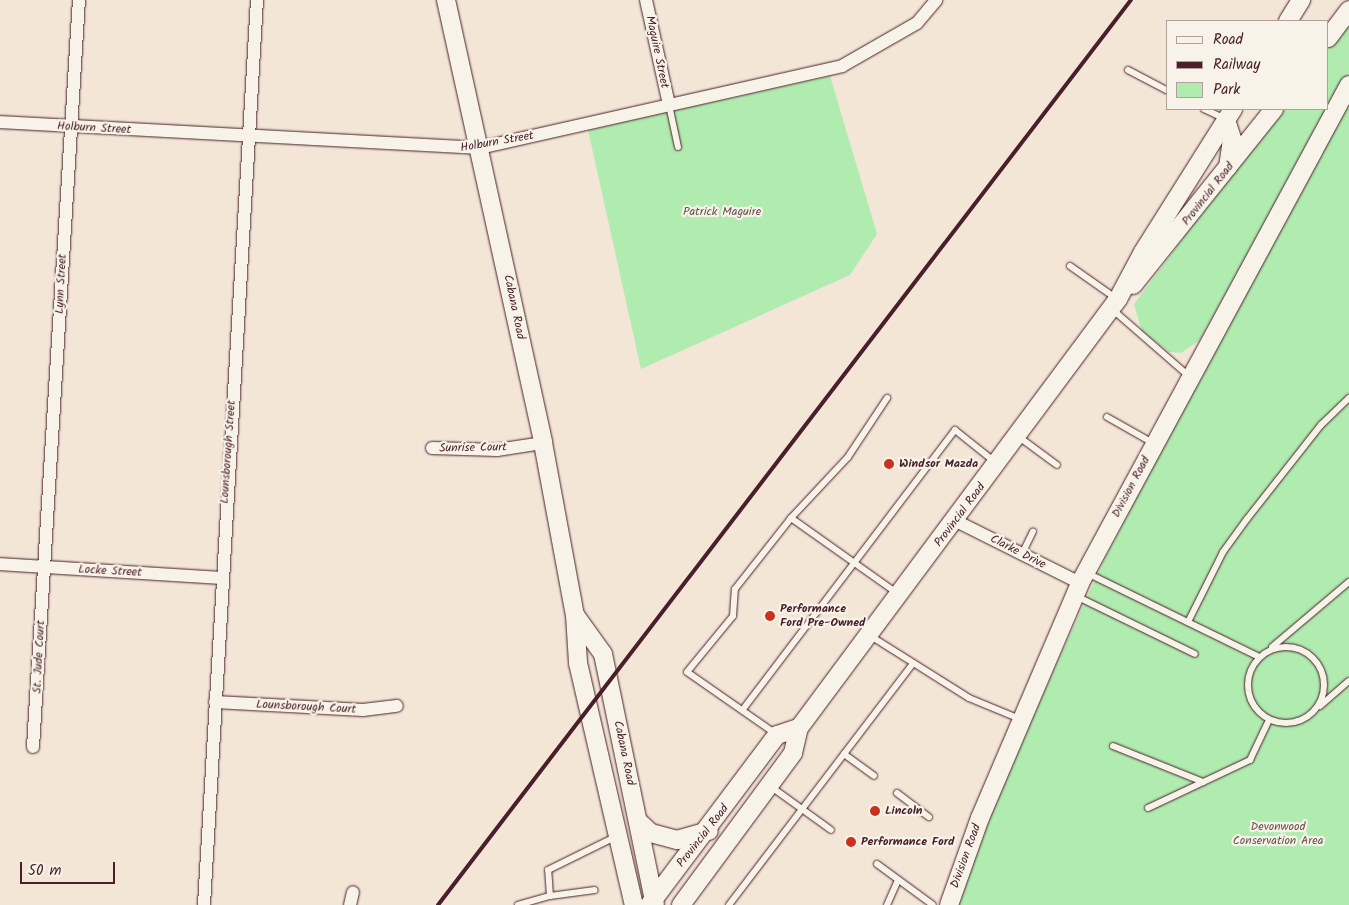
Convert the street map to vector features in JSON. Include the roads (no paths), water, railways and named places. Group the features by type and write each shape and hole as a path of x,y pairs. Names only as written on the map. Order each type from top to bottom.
{"main road":[{"name":"Cabana Road","path":"446,0 543,443 575,615 578,663 634,905"},
{"path":"1289,20 1301,0"},
{"path":"1329,37 1349,10"},
{"name":"Division Road","path":"949,905 1020,719 1080,584 1349,85"},
{"name":"Provincial Road","path":"681,905 793,753 799,728 1019,437 1115,304 1159,257 1273,110"},
{"path":"1228,170 1232,139 1230,114"},
{"name":"Provincial Road","path":"1115,304 1143,252 1230,114"},
{"name":"Cabana Road","path":"575,615 603,654 653,903"},
{"path":"777,735 799,728"},
{"name":"Provincial Road","path":"653,903 709,831 777,735"},
{"path":"638,821 650,833 677,840 709,831"}],"street":[{"name":"Lynn Street","path":"44,567 79,0"},
{"name":"Lounsborough Street","path":"204,905 220,578 257,0"},
{"name":"Maguire Street","path":"646,0 669,105"},
{"name":"Holburn Street","path":"0,122 248,137 479,148 842,66 917,23 936,0"},
{"name":"Sunrise Court","path":"432,448 497,450 543,443"},
{"name":"Clarke Drive","path":"956,521 1080,584"},
{"name":"Locke Street","path":"0,564 220,578"},
{"name":"St. Jude Court","path":"33,747 44,567"},
{"name":"Lounsborough Court","path":"215,702 363,710 397,706"},
{"path":"350,905 353,892"}],"lane":[{"path":"1128,70 1166,89"},
{"path":"669,105 678,147"},
{"path":"1209,110 1230,114"},
{"path":"1070,266 1115,304 1190,377"},
{"path":"777,735 744,708 687,672 734,616 735,589 791,518 848,457 887,398"},
{"path":"1188,622 1223,552 1321,425 1349,398"},
{"path":"1107,417 1154,444"},
{"path":"744,708 856,564 956,430 998,464"},
{"path":"1019,437 1057,465"},
{"path":"791,518 900,595"},
{"path":"1022,554 1033,531"},
{"path":"1349,582 1259,657 1248,676 1247,689 1258,712 1269,720 1294,722 1315,710 1349,681"},
{"path":"1080,584 1188,622 1259,657"},
{"path":"1080,584 1195,654"},
{"path":"869,635 912,665 969,698 1020,719"},
{"path":"1267,651 1298,648 1318,663 1324,687 1315,710"},
{"path":"729,905 912,665"},
{"path":"1148,808 1250,760 1269,720"},
{"path":"1113,746 1203,782"},
{"path":"844,754 874,776"},
{"path":"769,785 831,830"},
{"path":"897,793 929,817"},
{"path":"550,896 548,870 618,835"},
{"path":"877,864 933,905"},
{"path":"887,905 898,880"},
{"path":"518,905 550,896 595,890"}],"railway":[{"path":"438,905 1131,0"}],"place":[{"name":"Windsor Mazda","path":"889,464"},
{"name":"Performance Ford Pre-Owned","path":"770,616"},
{"name":"Lincoln","path":"875,811"},
{"name":"Performance Ford","path":"851,842"}],"park label":[{"name":"Patrick Maguire","path":"722,212"},
{"name":"Devonwood Conservation Area","path":"1278,834"}]}
